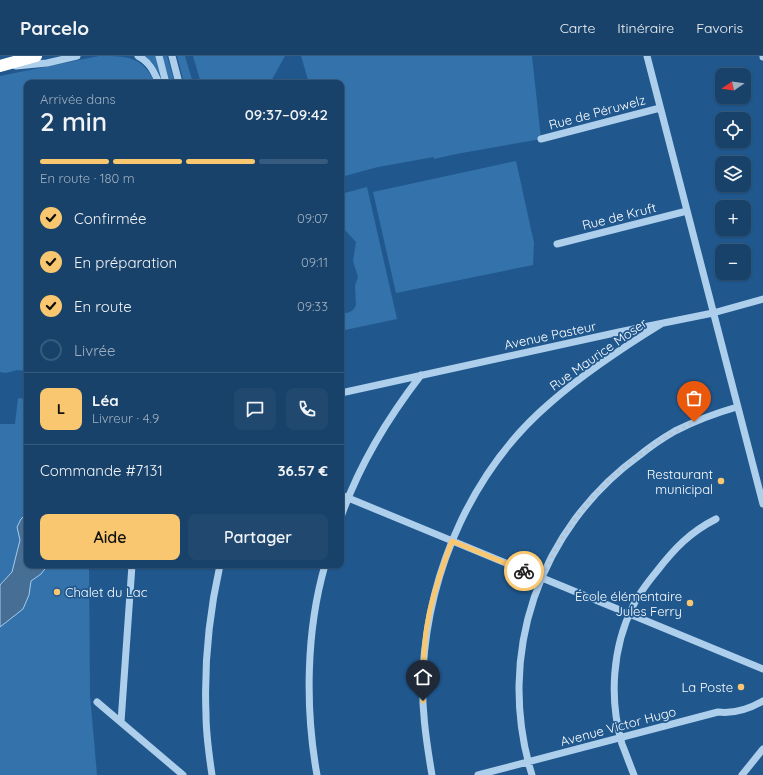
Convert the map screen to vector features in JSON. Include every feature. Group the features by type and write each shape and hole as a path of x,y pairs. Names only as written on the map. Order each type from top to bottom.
{"highway":[{"path":"0,67 36,56"}],"street":[{"path":"0,67 47,63 77,56"},
{"path":"138,56 148,63 158,80"},
{"path":"159,56 165,80"},
{"path":"172,56 178,80"},
{"path":"647,56 763,504"},
{"name":"Rue de Péruwelz","path":"540,139 660,108"},
{"name":"Rue de Kruft","path":"557,244 687,211"},
{"name":"Avenue Pasteur","path":"344,391 619,332 713,314 763,298"},
{"name":"Rue Maurice Moser","path":"432,775 423,717 423,670 429,616 443,564 465,513 491,468 520,432 549,403 627,345 661,324"},
{"path":"421,375 398,404 345,496 763,669"},
{"path":"532,775 524,741 520,709 520,666 531,606 554,551 566,532 593,496 626,465 674,431 738,407"},
{"path":"634,775 621,738 614,696 618,648 629,614 642,589 676,548 690,534 716,518"},
{"path":"121,722 132,568"},
{"path":"212,775 206,714 206,663 210,615 219,568"},
{"path":"317,775 311,731 309,692 311,647 318,594 324,568"},
{"name":"Avenue Victor Hugo","path":"478,775 718,712 728,714 752,707 763,701"},
{"path":"97,702 183,775"},
{"path":"742,775 763,749"}],"shaded area":[{"path":"99,56 118,56 133,59 145,67 153,80 24,80 24,371 17,370 6,373 0,372 0,76"},
{"path":"145,56 157,56 163,80 153,64"},
{"path":"162,56 167,56 174,80 169,80"},
{"path":"177,56 185,56 192,80 183,80"},
{"path":"193,56 285,56 272,80 200,80"},
{"path":"301,56 532,56 541,139 434,159 434,157 378,167 344,176 344,80 308,80"},
{"path":"516,161 534,243 533,265 396,293 373,192"},
{"path":"367,187 397,319 345,330 344,313 350,312 356,305 355,286 358,277 353,261 356,242 344,229 344,193"},
{"path":"18,398 24,399 24,568 89,568 90,695 97,775 0,775 0,424 15,424"},
{"path":"24,516 24,568 46,568 41,574 31,581 29,595 23,609 0,627 0,585 12,572 20,540 17,527"}],"way so far":[{"path":"524,571 542,578 554,551 566,532 593,496 626,465 674,431 694,422"}],"place":[{"name":"Restaurant municipal","path":"721,481"},
{"name":"Chalet du Lac","path":"57,592"},
{"name":"École élémentaire Jules Ferry","path":"690,603"},
{"name":"La Poste","path":"741,687"}],"route":[{"path":"423,701 423,670 429,616 443,564 452,541 524,571"}]}
